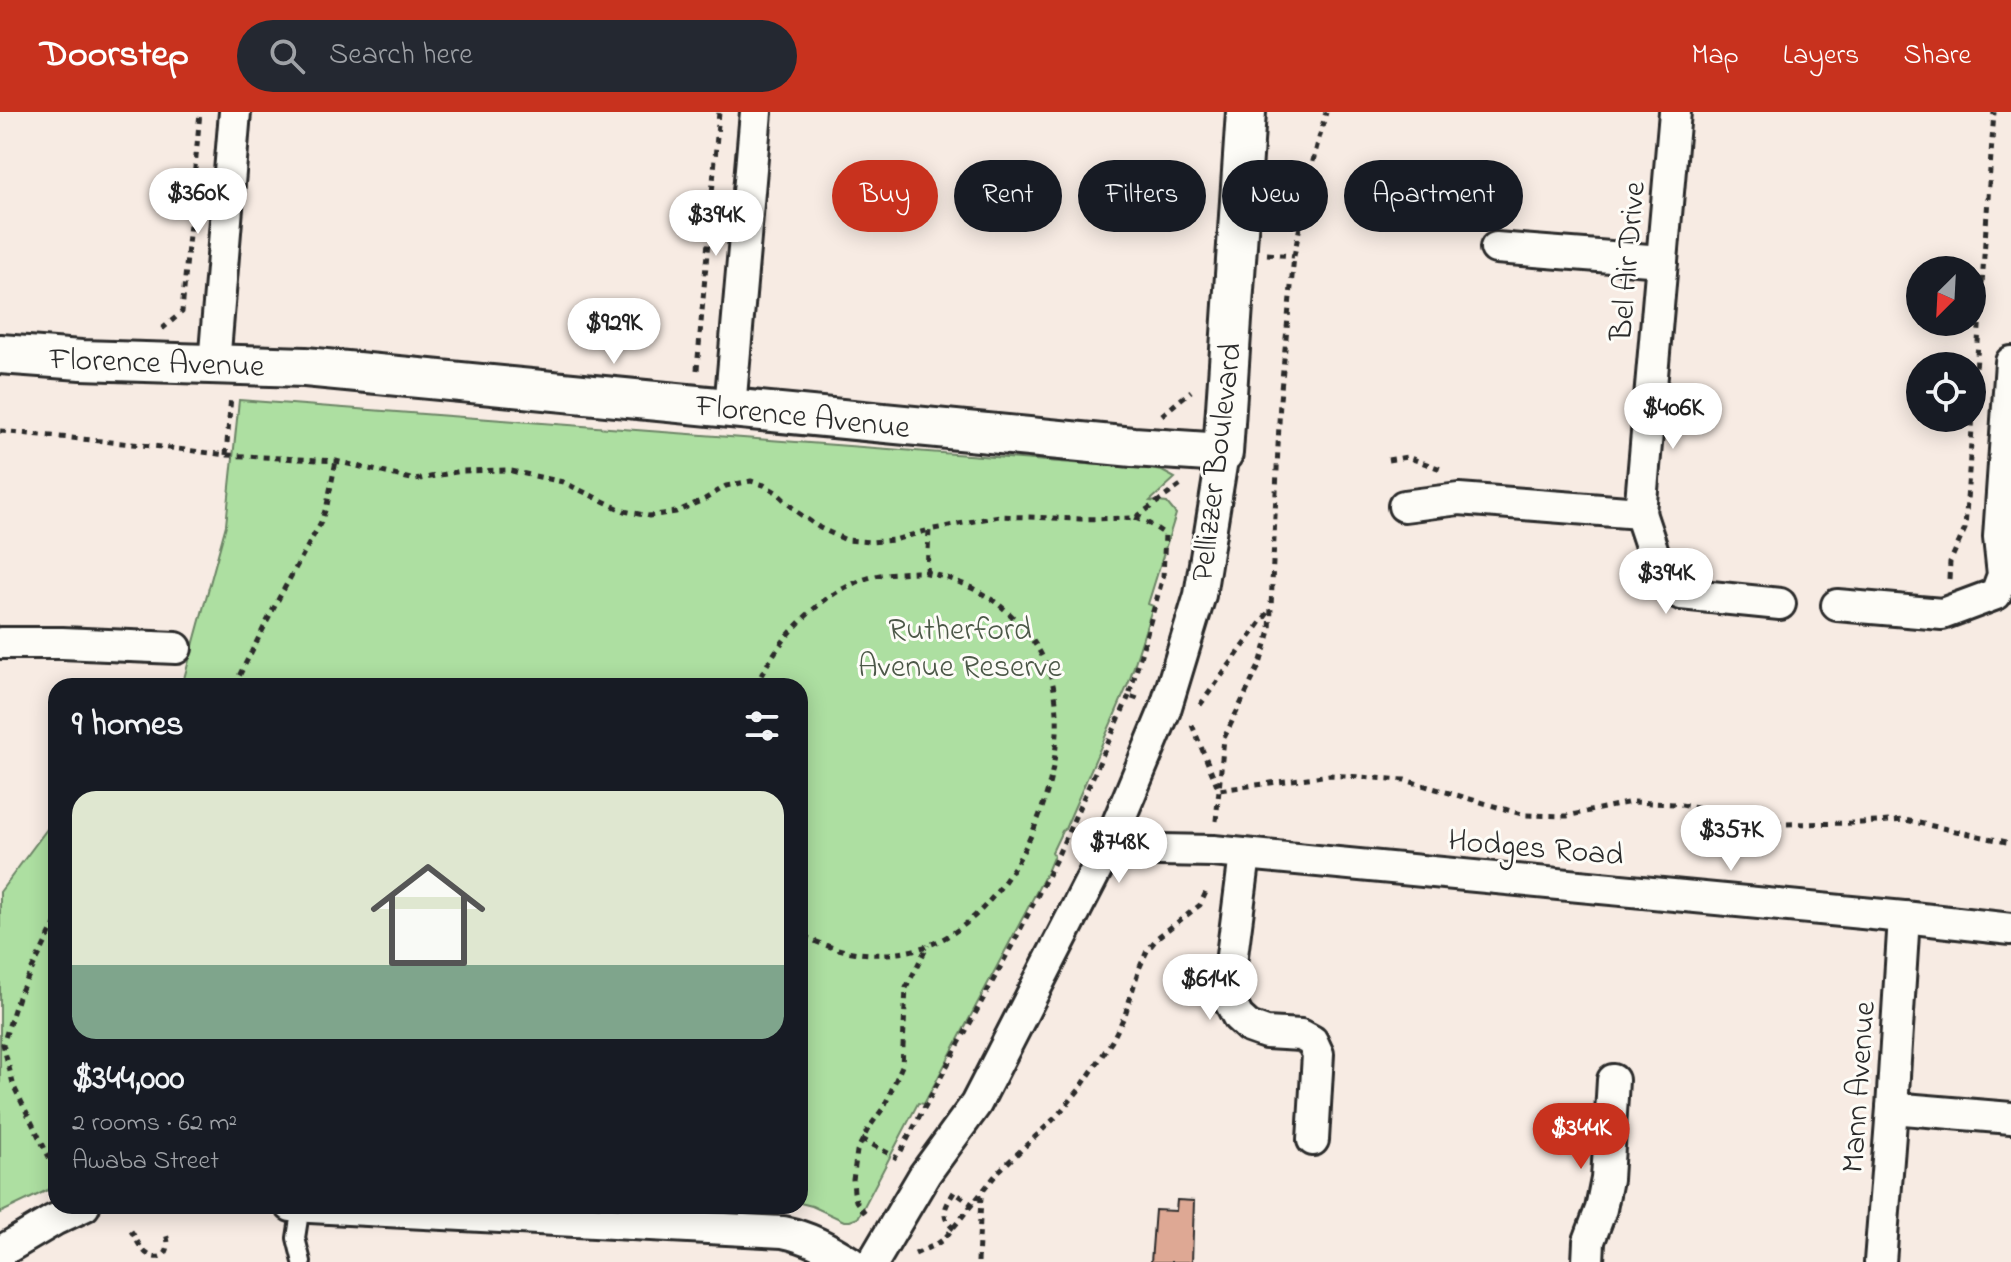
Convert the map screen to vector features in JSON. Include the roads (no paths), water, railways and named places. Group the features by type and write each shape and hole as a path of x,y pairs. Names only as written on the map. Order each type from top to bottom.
{"street":[{"path":"215,352 235,112"},
{"path":"731,397 756,112"},
{"name":"Pellizzer Boulevard","path":"873,1262 925,1174 976,1104 1107,849 1165,710 1200,595 1223,453 1246,112"},
{"name":"Bel Air Drive","path":"1675,112 1640,513 1664,585 1681,594 1780,604"},
{"path":"1496,248 1662,261"},
{"name":"Florence Avenue","path":"0,354 81,360 215,352 305,367 731,397 1133,447 1223,453"},
{"path":"1837,605 1942,614 1996,594 2007,578 1999,537 2011,362"},
{"path":"1404,506 1459,499 1640,513"},
{"path":"4,648 62,643 176,648"},
{"name":"Hodges Road","path":"1107,849 1213,851 2011,929"},
{"path":"1245,855 1230,971 1230,1002 1238,1017 1249,1027 1266,1033 1301,1035 1312,1041 1318,1054 1313,1140"},
{"name":"Mann Avenue","path":"1880,1262 1904,917"},
{"path":"1588,1262 1589,1241 1601,1209 1607,1179 1613,1080"},
{"path":"1892,1108 2011,1118"},
{"path":"9,1253 67,1214"},
{"path":"449,1214 783,1232 819,1243 850,1262"}],"lane":[{"path":"300,1214 296,1238 302,1262"}],"park label":[{"name":"Rutherford Avenue Reserve","path":"960,646"}]}
